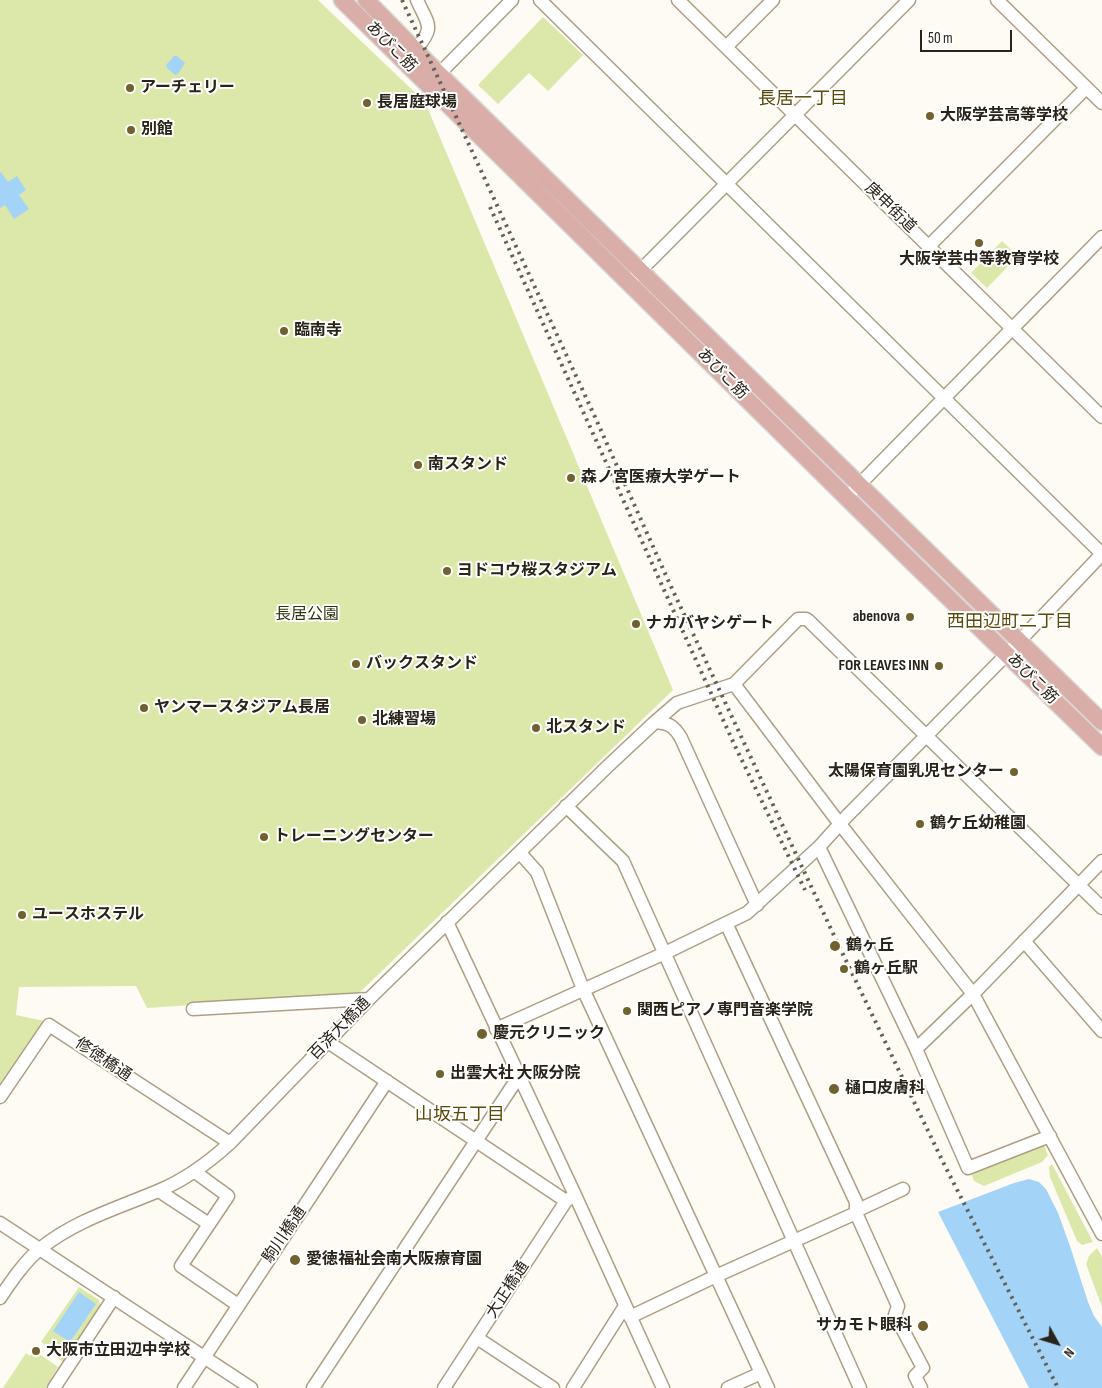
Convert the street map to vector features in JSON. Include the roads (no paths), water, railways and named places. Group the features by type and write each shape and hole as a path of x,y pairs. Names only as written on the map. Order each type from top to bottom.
{"main road":[{"name":"あびこ筋","path":"342,0 1102,747"},
{"name":"あびこ筋","path":"366,0 439,74 1102,722"}],"street":[{"path":"415,50 426,38 429,27 416,0"},
{"path":"439,74 512,0"},
{"path":"496,1029 665,953 747,913 819,847 1102,554 540,0"},
{"name":"庚申街道","path":"678,0 1012,328 1099,409"},
{"path":"726,47 773,0"},
{"path":"629,283 909,0"},
{"path":"997,0 1102,103"},
{"path":"929,246 1086,88"},
{"path":"848,497 1102,237"},
{"path":"1102,908 806,619 798,619 734,684 840,824 973,994 1102,1234"},
{"name":"百済大橋通","path":"0,1298 13,1278 40,1249 80,1223 159,1191 195,1172 230,1143 369,999 566,806 655,722 677,704 734,684"},
{"path":"655,722 670,724 681,738 757,905"},
{"path":"566,806 623,861 860,1388"},
{"path":"819,847 916,1049 968,1168 1050,1136"},
{"path":"520,853 537,872 583,989 768,1388"},
{"path":"916,1049 973,994 1102,861"},
{"path":"447,922 519,1076 571,1198 628,1311 663,1388"},
{"path":"726,923 856,1202 856,1212 898,1306 895,1315 923,1368 915,1376 921,1388"},
{"path":"1024,941 1102,1031"},
{"path":"193,1009 369,999"},
{"name":"修徳橋通","path":"0,1097 49,1024 230,1143"},
{"path":"328,1042 477,1142 571,1198"},
{"path":"313,1388 519,1076"},
{"name":"駒川橋通","path":"184,1388 387,1081"},
{"path":"195,1172 228,1196 181,1266 238,1305"},
{"path":"573,1388 628,1311 795,1242 903,1189"},
{"path":"159,1191 209,1224"},
{"name":"大正橋通","path":"444,1388 571,1198"},
{"path":"0,1223 251,1388"},
{"path":"54,1388 114,1297"},
{"path":"477,1338 553,1388"},
{"path":"728,1388 761,1373"}],"water":[{"path":"174,56 177,56 185,63 178,74 175,75 166,65"},
{"path":"1,172 8,182 17,176 26,190 19,195 29,209 14,219 5,205 0,208"},
{"path":"1029,1179 1039,1182 1046,1189 1058,1213 1088,1302 1094,1316 1102,1327 1102,1388 1029,1388 938,1212"},
{"path":"79,1292 96,1304 70,1342 53,1331"}],"railway":[{"path":"402,0 595,417 668,580 838,944 944,1164 1058,1388"},
{"path":"490,207 735,746 805,890"}],"place":[{"name":"アーチェリー","path":"130,88"},
{"name":"長居庭球場","path":"367,103"},
{"name":"大阪学芸高等学校","path":"930,116"},
{"name":"別館","path":"131,130"},
{"name":"大阪学芸中等教育学校","path":"979,243"},
{"name":"臨南寺","path":"284,331"},
{"name":"南スタンド","path":"418,465"},
{"name":"森ノ宮医療大学ゲート","path":"571,478"},
{"name":"ヨドコウ桜スタジアム","path":"447,571"},
{"name":"abenova","path":"910,617"},
{"name":"ナカバヤシゲート","path":"636,624"},
{"name":"バックスタンド","path":"356,664"},
{"name":"FOR LEAVES INN","path":"939,666"},
{"name":"ヤンマースタジアム長居","path":"144,708"},
{"name":"北練習場","path":"362,720"},
{"name":"北スタンド","path":"536,728"},
{"name":"太陽保育園乳児センター","path":"1014,772"},
{"name":"鶴ケ丘幼稚園","path":"920,824"},
{"name":"トレーニングセンター","path":"264,837"},
{"name":"ユースホステル","path":"22,915"},
{"name":"鶴ヶ丘","path":"835,946"},
{"name":"鶴ヶ丘駅","path":"844,969"},
{"name":"関西ピアノ専門音楽学院","path":"627,1011"},
{"name":"慶元クリニック","path":"482,1034"},
{"name":"出雲大社 大阪分院","path":"440,1074"},
{"name":"樋口皮膚科","path":"834,1089"},
{"name":"愛徳福祉会南大阪療育園","path":"295,1260"},
{"name":"サカモト眼科","path":"923,1326"},
{"name":"大阪市立田辺中学校","path":"36,1351"}],"district":[{"name":"長居一丁目","path":"803,99"},
{"name":"西田辺町二丁目","path":"1010,622"},
{"name":"山坂五丁目","path":"460,1115"}],"park label":[{"name":"長居公園","path":"307,615"}]}
